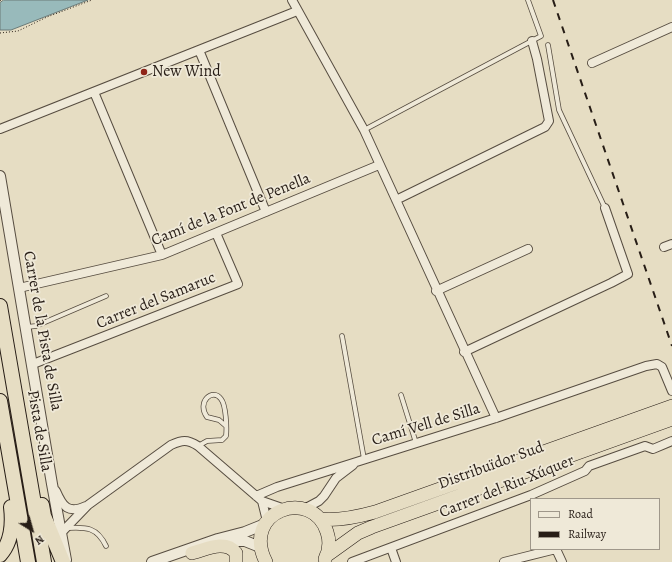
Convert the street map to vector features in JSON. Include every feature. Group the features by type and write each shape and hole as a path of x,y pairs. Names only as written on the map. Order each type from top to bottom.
{"highway":[{"name":"Pista de Silla","path":"0,306 44,562"},
{"name":"Pista de Silla","path":"0,401 28,562"},
{"name":"Distribuïdor Sud","path":"324,559 358,533 653,419 672,406"},
{"name":"Distribuïdor Sud","path":"320,519 345,519 375,512 653,419 672,419"},
{"path":"0,555 7,545 12,529 12,513 8,492 14,476"},
{"path":"30,480 40,496 44,516 63,562"},
{"path":"261,556 261,535 266,522 275,514 285,509 294,507 313,512 326,527 329,536 329,546 324,559"},
{"path":"192,554 216,547 227,547 236,553 236,562"}],"street":[{"name":"Camí Vell de Silla","path":"259,499 277,487 496,418 436,291 364,130 292,0"},
{"path":"0,130 298,11"},
{"path":"592,63 672,27"},
{"path":"396,200 545,127 549,121 532,41"},
{"path":"199,50 266,212"},
{"path":"94,92 162,255"},
{"name":"Camí de la Font de Penella","path":"19,288 162,255 379,165"},
{"name":"Carrer de la Pista de Silla","path":"0,176 33,364 52,484 63,530 66,562"},
{"path":"464,352 628,274 605,208"},
{"name":"Carrer del Samaruc","path":"33,364 238,284 216,233"},
{"path":"664,247 672,244"},
{"path":"436,291 528,249"},
{"path":"496,418 646,366 657,364 662,367 672,391"},
{"path":"63,530 88,505 171,445 183,440 190,441 198,446 259,499 285,509"},
{"name":"Carrer del Riu Xúquer","path":"352,562 532,497 585,471 588,466 645,446 653,449 672,441"},
{"path":"304,509 319,501 336,478 364,459"},
{"path":"52,484 62,504 66,508 76,509 88,505"},
{"path":"152,562 218,539 245,532 266,522 259,499"},
{"path":"168,562 192,554 216,543 229,540 245,540 261,556"},
{"path":"391,548 396,562"},
{"path":"504,562 552,550"},
{"path":"556,550 562,562"}],"lane":[{"path":"364,130 541,36 528,0"},
{"path":"548,46 559,110 605,208"},
{"path":"26,327 36,326 106,296"},
{"path":"342,336 364,459"},
{"path":"198,446 207,441 224,439 226,436 226,426 224,405 218,396 213,395 207,397 204,402 204,413 207,417 219,420 226,426"},
{"path":"401,395 416,443"},
{"path":"63,530 87,527 93,530 102,539 106,546"}],"path":[{"path":"0,33 18,31 47,17 92,0"}],"water":[{"path":"4,0 88,0 11,30 0,30 0,3"}],"railway":[{"path":"553,0 672,346"}],"place":[{"name":"New Wind","path":"144,72"}]}
